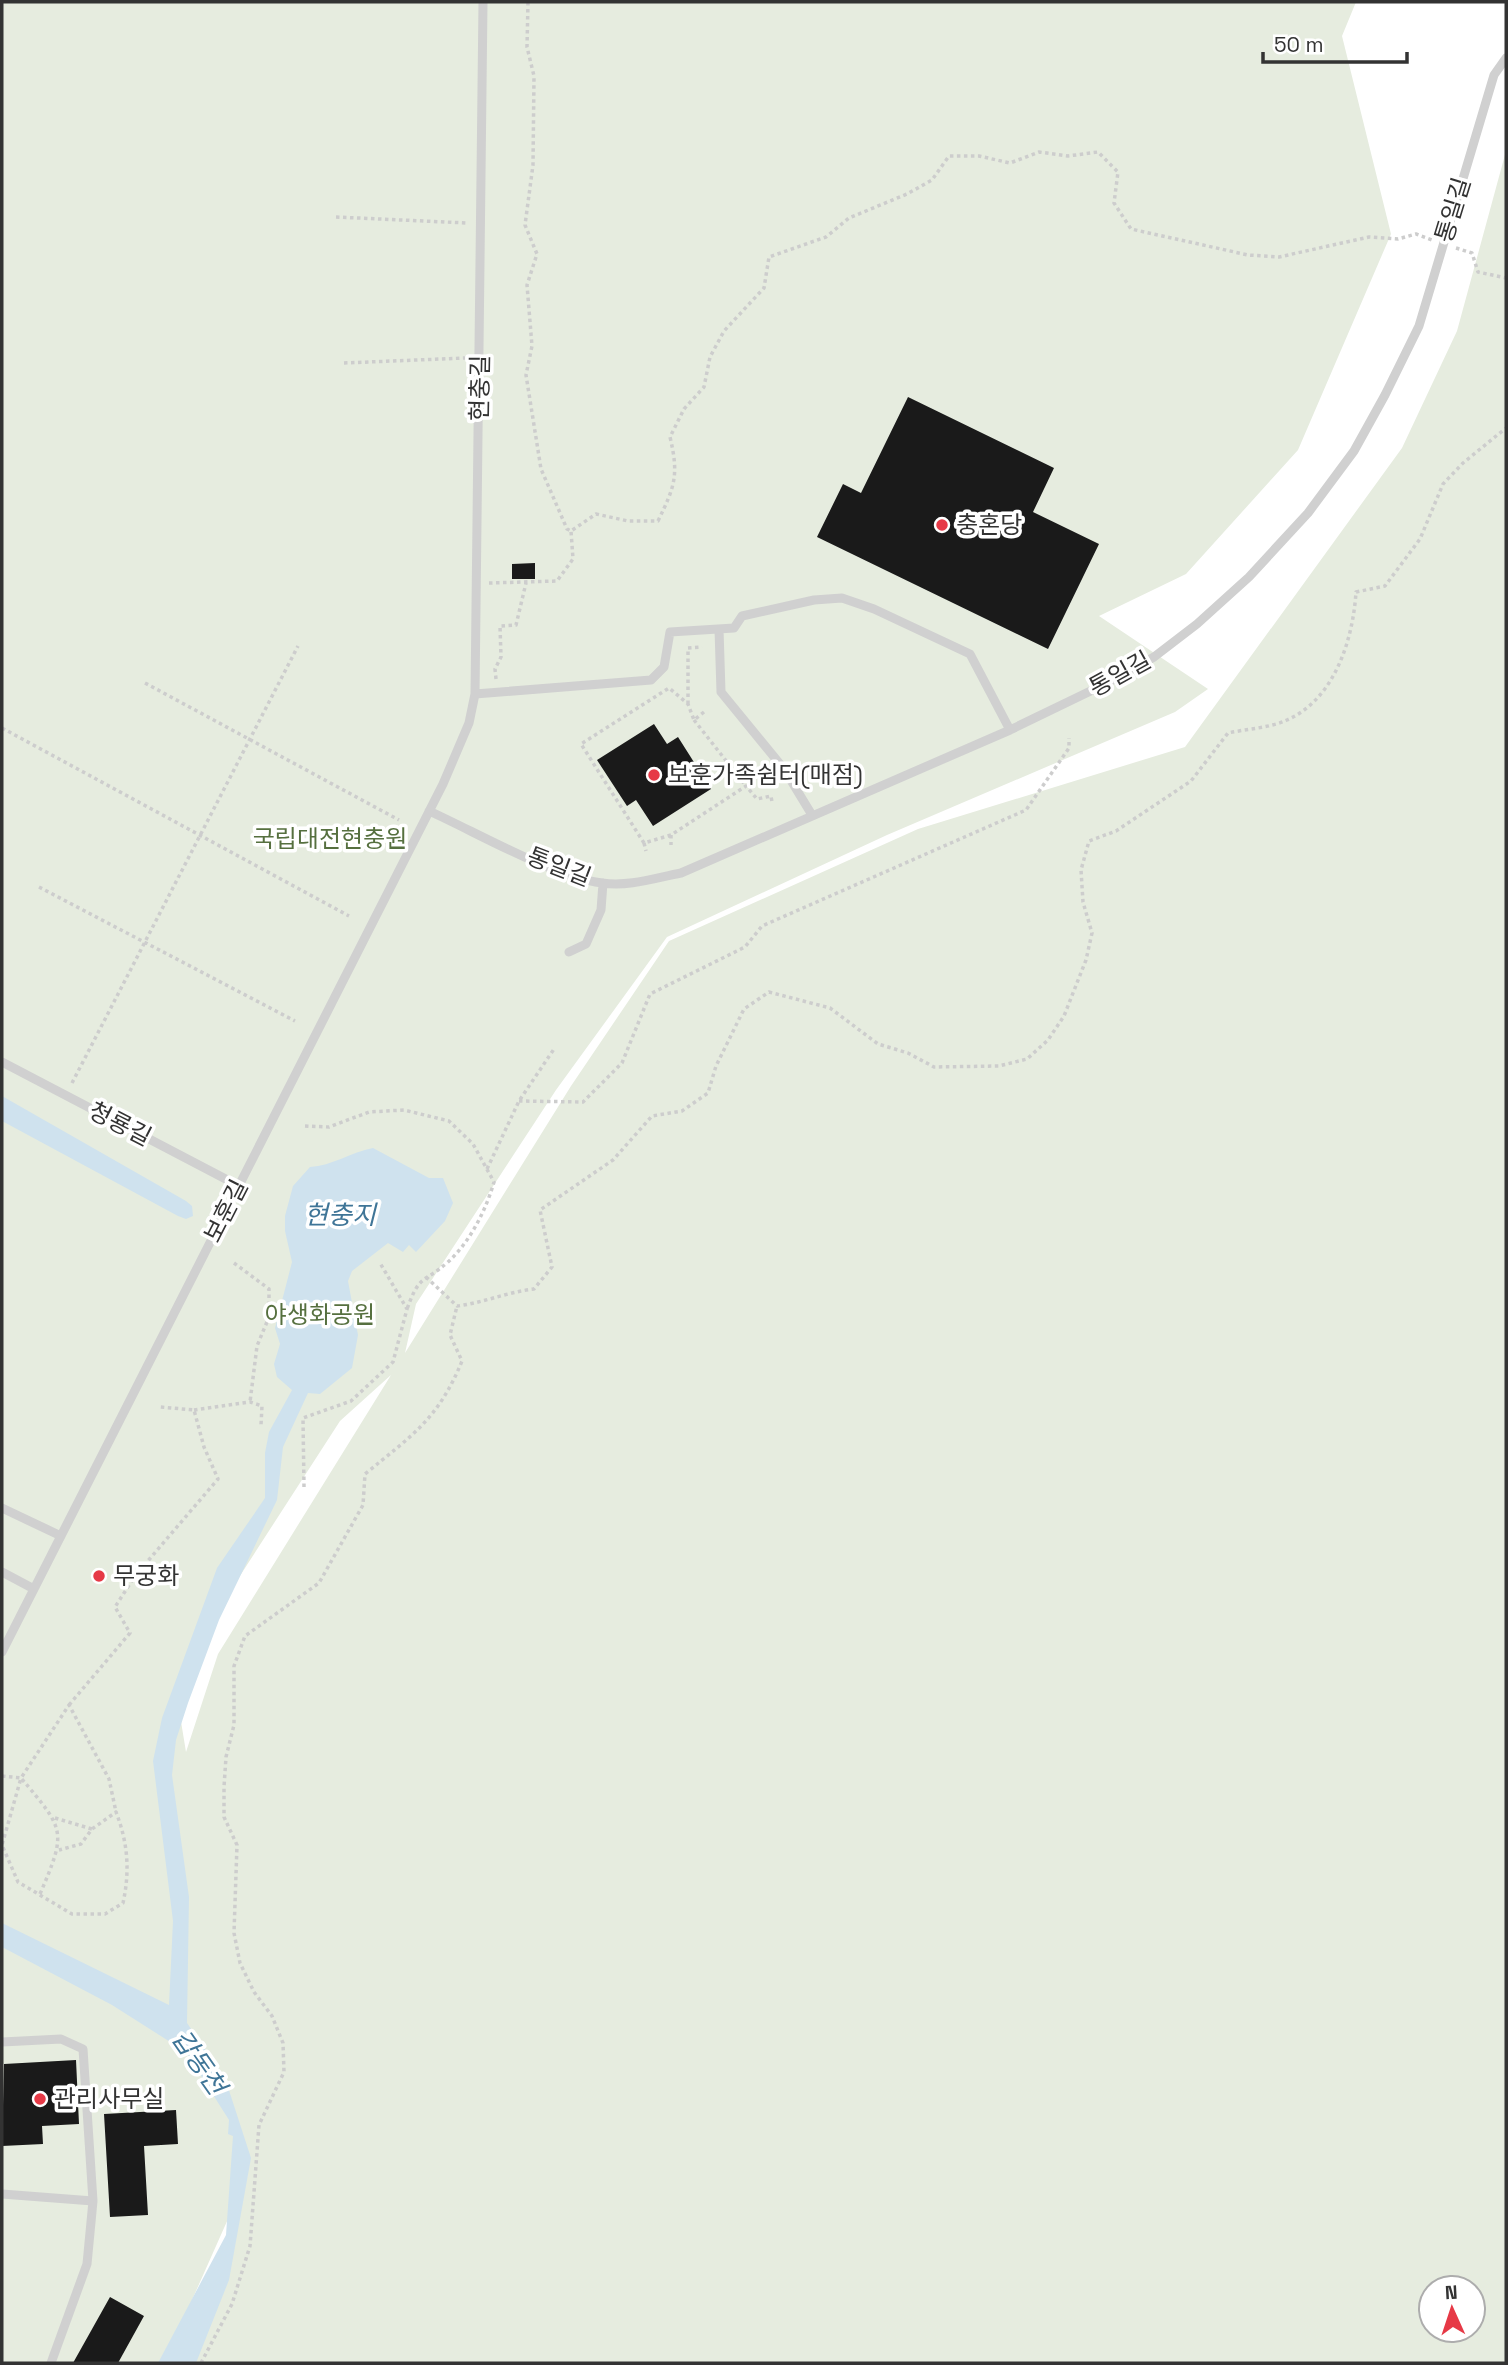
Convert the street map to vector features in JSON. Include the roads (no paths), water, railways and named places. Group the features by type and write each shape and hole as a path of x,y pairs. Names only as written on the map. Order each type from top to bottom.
{"lane":[{"name":"현충길","path":"450,769 469,723 475,694 483,2"},
{"name":"통일길","path":"429,811 571,876 603,883 631,884 681,873 1010,730 1105,684 1154,656 1197,624 1250,577 1308,513 1354,451 1419,326 1494,75 1506,58"},
{"path":"475,694 651,680 664,667 670,632 734,628 743,616 814,600 842,598 873,609 970,654 1010,730"},
{"path":"719,629 721,692 784,769 812,815"},
{"name":"보훈길","path":"2,1652 450,769"},
{"path":"569,952 586,944 601,910 603,883"},
{"name":"청룡길","path":"2,1062 239,1186"},
{"path":"2,1508 61,1536"},
{"path":"2,1572 34,1589"},
{"path":"2,2042 61,2039 83,2049 93,2201 86,2264 51,2363"},
{"path":"2,2194 93,2201"}],"water":[{"path":"2,1096 186,1201 192,1206 193,1216 186,1219 178,1216 2,1121"},
{"path":"373,1148 429,1178 443,1178 453,1203 445,1221 416,1252 409,1245 403,1252 388,1243 352,1271 348,1281 358,1335 352,1368 320,1394 308,1393 283,1447 277,1500 219,1620 176,1740 172,1775 189,1897 187,2023 225,2078 251,2158 229,2280 196,2363 158,2363 226,2235 233,2136 228,2134 229,2120 186,2052 112,2005 2,1947 2,1923 169,2005 173,1921 153,1761 162,1718 217,1568 265,1498 265,1453 269,1432 292,1390 277,1377 274,1364 280,1344 275,1328 292,1262 285,1231 285,1216 293,1186 310,1167"}],"place":[{"name":"충혼당","path":"942,525"},
{"name":"보훈가족쉼터(매점)","path":"654,775"},
{"name":"무궁화","path":"99,1576"},
{"name":"관리사무실","path":"40,2099"}],"park label":[{"name":"국립대전현충원","path":"330,839"},
{"name":"야생화공원","path":"320,1315"}],"water label":[{"name":"현충지","path":"340,1215"},
{"name":"갑동천","path":"199,2062"}]}
